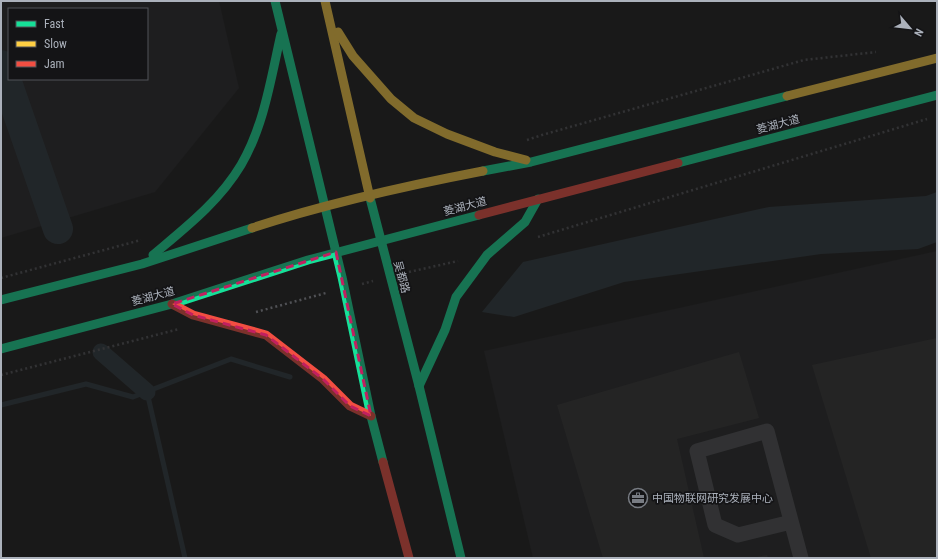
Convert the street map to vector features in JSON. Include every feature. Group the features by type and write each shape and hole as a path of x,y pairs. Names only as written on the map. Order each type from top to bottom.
{"main road":[{"path":"275,1 342,277 371,416 409,558"},
{"name":"吴都路","path":"325,1 381,241 419,386 461,558"},
{"path":"330,18 353,56 392,99 414,118 446,134 495,152 531,162"},
{"path":"142,264 187,227 217,197 231,179 249,150 265,104 282,29"},
{"path":"1,300 142,264 296,212 401,187 531,162 937,58"},
{"name":"菱湖大道","path":"1,349 172,304 336,252 937,95"},
{"path":"419,386 445,330 456,297 487,255 525,222 538,199"},
{"path":"172,304 193,315 266,335 323,379 350,406 371,416"}],"street":[{"path":"791,522 738,535 715,525 697,451 767,431 791,522 800,558"}],"highlighted area":[{"path":"336,252 371,416 350,406 323,379 266,335 193,315 172,304"}],"shaded area":[{"path":"1,1 219,1 239,88 155,192 1,238"},
{"path":"937,192 937,242 918,249 821,254 624,282 514,317 482,312 523,262 769,207 926,196"},
{"path":"937,251 937,558 533,558 484,351"}],"building":[{"path":"937,338 937,558 871,558 812,365"},
{"name":"中国物联网研究发展中心","path":"739,352 759,418 677,439 704,558 603,558 557,405"},
{"path":"767,555 768,558 757,558 757,557"}],"waterway":[{"path":"1,65 58,229"},
{"path":"101,352 147,392"},
{"path":"1,405 86,384 133,397 231,359 290,377"},
{"path":"147,392 185,558"}],"traffic: fast":[{"path":"275,1 342,277 371,416 383,462"},
{"path":"153,255 212,203 241,165 256,134 261,118 281,34"},
{"path":"678,163 937,95"},
{"path":"483,171 531,162 787,96"},
{"path":"370,198 419,386 461,558"},
{"path":"419,386 445,330 456,297 487,255 525,222 538,199"},
{"path":"1,349 172,304 308,260 479,215"},
{"path":"1,300 142,264 252,228"}],"traffic: slow":[{"path":"325,1 370,198"},
{"path":"338,32 353,56 391,99 414,118 447,134 495,152 526,160"},
{"path":"787,96 937,58"},
{"path":"252,228 366,196 483,171"}],"traffic: jam":[{"path":"479,215 678,163"},
{"path":"172,304 193,315 266,335 323,379 350,406 371,416"},
{"path":"383,462 409,558"}],"place":[{"name":"中国物联网研究发展中心","path":"638,498"}]}
